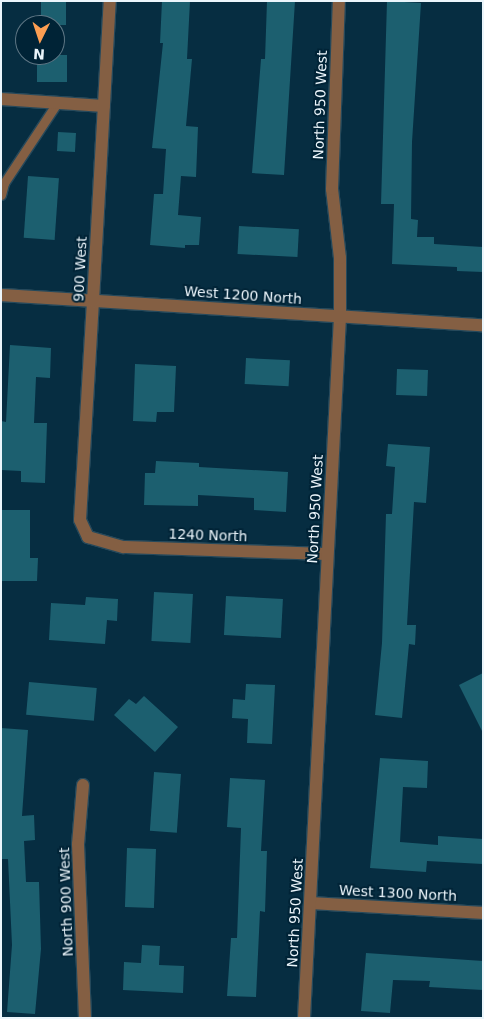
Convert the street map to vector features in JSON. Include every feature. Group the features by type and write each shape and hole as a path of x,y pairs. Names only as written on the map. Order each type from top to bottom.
{"street":[{"name":"900 West","path":"88,537 80,520 110,1"},
{"name":"North 950 West","path":"304,1018 312,903 340,316 340,258 332,189 339,1"},
{"path":"1,99 104,106"},
{"name":"West 1200 North","path":"1,295 483,325"},
{"name":"1240 North","path":"88,537 124,547 328,554"},
{"name":"North 900 West","path":"83,785 78,844 84,1018"},
{"name":"West 1300 North","path":"312,903 483,913"}],"lane":[{"path":"1,195 4,182 56,103"}],"building":[{"path":"41,1 66,1 66,25 65,15 41,15"},
{"path":"162,1 190,1 187,59 192,59 186,126 198,127 196,177 181,176 178,215 201,217 199,245 185,245 185,248 150,245 154,194 163,194 166,149 152,148 163,43 160,43"},
{"path":"267,1 295,1 284,175 252,173 261,59 265,59"},
{"path":"387,1 421,3 412,142 411,219 418,220 417,237 434,237 434,244 483,247 483,272 457,271 457,267 392,264 394,204 381,204"},
{"path":"65,55 67,55 67,82 37,82 37,65 65,65"},
{"path":"58,132 76,133 75,152 57,151"},
{"path":"28,176 59,178 55,240 24,238"},
{"path":"239,226 299,229 297,257 238,254"},
{"path":"10,345 51,348 50,378 36,377 34,423 47,423 45,483 21,482 21,471 1,470 1,421 6,422"},
{"path":"246,358 290,360 289,386 245,384"},
{"path":"135,364 176,366 174,412 157,412 156,422 133,421"},
{"path":"397,369 428,370 427,396 396,395"},
{"path":"388,444 430,447 426,503 414,502 407,625 416,625 415,645 409,644 402,718 375,715 382,643 386,514 392,514 395,467 386,466"},
{"path":"156,461 199,463 199,467 288,472 286,512 254,510 254,498 198,495 198,506 144,505 145,473 155,473"},
{"path":"1,510 30,510 30,558 38,558 37,581 1,581"},
{"path":"154,592 193,594 190,643 151,641"},
{"path":"226,596 283,599 281,638 224,635"},
{"path":"86,597 118,599 117,621 107,620 105,644 49,640 51,603 85,605"},
{"path":"483,673 483,733 459,685"},
{"path":"29,682 97,688 94,721 26,715"},
{"path":"246,684 275,685 272,744 247,743 248,719 232,718 233,699 245,700"},
{"path":"144,696 178,727 155,752 114,715 129,699 136,704"},
{"path":"1,728 28,730 22,816 34,815 35,840 24,841 26,882 39,882 41,949 35,1014 7,1012 12,945 8,859 1,859"},
{"path":"380,758 428,761 427,788 403,787 400,842 438,845 438,836 483,839 483,864 427,861 426,872 370,868"},
{"path":"154,772 181,774 177,833 150,831"},
{"path":"230,778 265,780 261,851 267,851 265,912 260,911 256,997 227,996 231,938 237,938 241,828 227,827"},
{"path":"127,848 156,849 154,908 125,907"},
{"path":"142,945 160,946 159,965 184,966 183,993 123,990 124,962 141,963"},
{"path":"366,953 483,961 483,990 429,987 430,981 393,980 390,1013 361,1011"}]}
